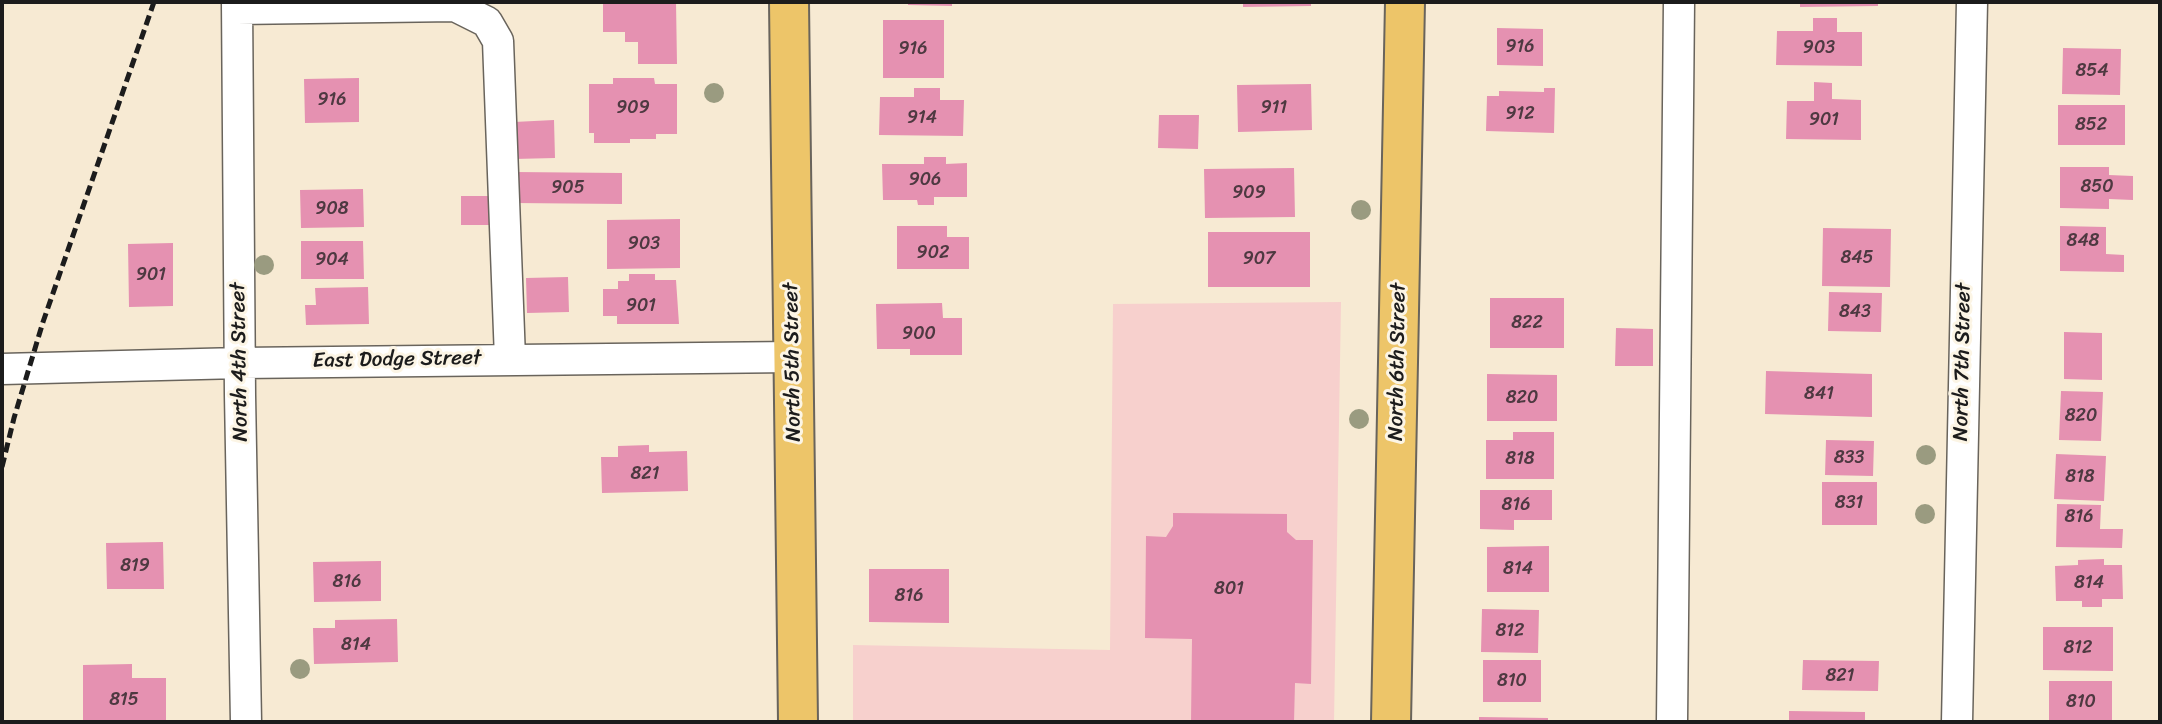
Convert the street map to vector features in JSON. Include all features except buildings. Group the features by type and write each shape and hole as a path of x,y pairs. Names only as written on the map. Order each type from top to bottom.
{"main road":[{"name":"North 5th Street","path":"789,2 798,722"},
{"name":"North 6th Street","path":"1391,722 1405,2"}],"street":[{"path":"1672,722 1679,2"},
{"name":"North 7th Street","path":"1957,722 1972,2"},
{"path":"237,6 456,6 487,22 498,41 510,359"},
{"name":"North 4th Street","path":"237,6 246,722"},
{"name":"East Dodge Street","path":"2,369 240,363 793,357"}],"shaded area":[{"path":"1341,302 1334,722 853,722 853,645 1110,650 1113,304"}],"railway":[{"path":"2,467 43,322 154,2"}]}
